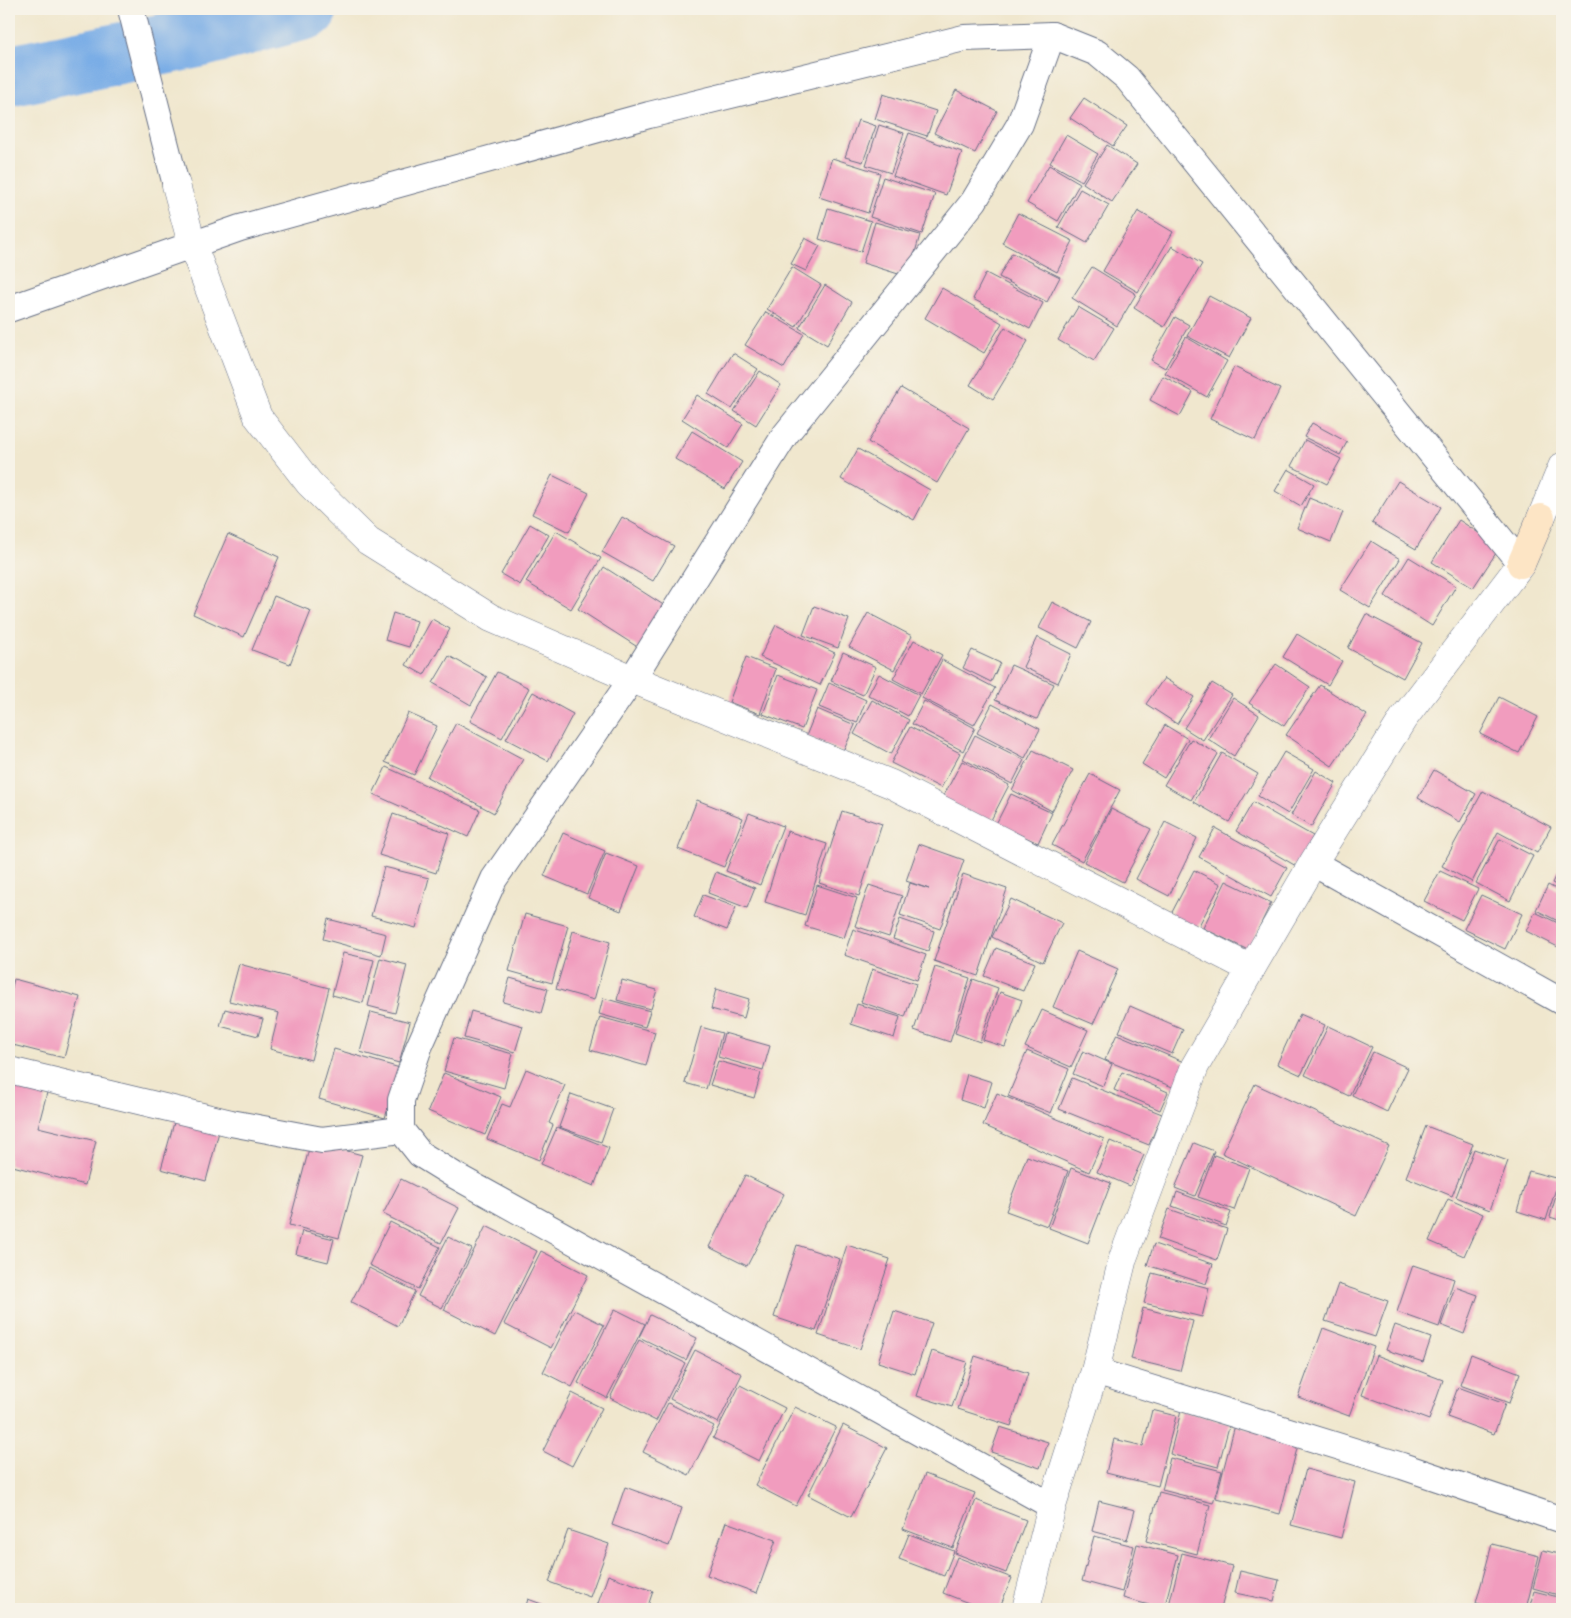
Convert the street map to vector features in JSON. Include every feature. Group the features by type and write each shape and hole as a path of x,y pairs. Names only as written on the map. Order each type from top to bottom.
{"main road":[{"path":"1521,564 1541,518"}],"street":[{"path":"130,9 192,244 258,417 309,483 368,541 491,618 632,679 891,784 1251,969"},
{"path":"1052,36 1020,124 974,201 785,435 632,679 494,879 419,1047 401,1100 401,1130 420,1154 454,1175 1052,1506"},
{"path":"9,309 240,228 650,115 964,38 1052,36 1097,53 1127,78 1521,564 1402,719 1314,863 1195,1066 1124,1258 1095,1371 1052,1506 1026,1609"},
{"path":"1541,518 1562,467"},
{"path":"1314,863 1562,1002"},
{"path":"9,1070 231,1123 322,1140 401,1130"},
{"path":"1095,1371 1402,1466 1562,1520"}],"building":[{"path":"956,90 997,111 975,153 934,133"},
{"path":"883,94 936,111 927,136 875,119"},
{"path":"1084,98 1127,126 1113,146 1070,118"},
{"path":"858,120 876,126 863,162 845,157"},
{"path":"879,125 904,133 891,173 866,165"},
{"path":"909,133 962,152 946,195 893,176"},
{"path":"1066,135 1098,154 1082,181 1050,163"},
{"path":"1107,145 1137,164 1112,202 1083,183"},
{"path":"832,158 880,173 868,213 819,197"},
{"path":"1049,165 1080,183 1058,221 1027,203"},
{"path":"883,177 935,194 922,234 870,217"},
{"path":"1080,189 1109,205 1087,243 1058,227"},
{"path":"828,208 871,221 861,252 819,239"},
{"path":"1138,211 1173,232 1138,292 1103,271"},
{"path":"1018,213 1073,241 1057,272 1002,243"},
{"path":"875,222 920,235 908,277 863,263"},
{"path":"805,238 820,246 806,271 791,264"},
{"path":"1172,246 1202,264 1164,327 1134,308"},
{"path":"1012,253 1060,277 1047,302 999,277"},
{"path":"792,267 821,285 796,327 767,309"},
{"path":"1092,267 1136,294 1117,326 1072,298"},
{"path":"986,273 1043,303 1030,329 973,299"},
{"path":"825,285 852,302 827,345 799,328"},
{"path":"942,288 1002,323 984,353 925,318"},
{"path":"1209,296 1251,318 1229,358 1187,336"},
{"path":"1078,307 1114,328 1094,361 1058,340"},
{"path":"766,312 804,334 784,368 745,345"},
{"path":"1175,317 1189,325 1165,368 1151,360"},
{"path":"1005,327 1028,341 993,399 970,385"},
{"path":"1186,337 1227,361 1207,397 1165,373"},
{"path":"733,353 758,369 732,409 708,394"},
{"path":"1234,367 1280,389 1255,440 1210,419"},
{"path":"760,371 781,385 756,425 734,411"},
{"path":"1163,376 1193,392 1180,416 1150,400"},
{"path":"901,388 969,428 937,483 868,442"},
{"path":"697,395 743,424 728,448 682,419"},
{"path":"1312,423 1347,442 1340,455 1304,437"},
{"path":"692,431 742,462 725,489 675,459"},
{"path":"1305,440 1341,459 1327,484 1291,466"},
{"path":"858,449 930,490 914,520 841,479"},
{"path":"1288,469 1314,484 1301,506 1275,491"},
{"path":"552,475 589,493 569,532 532,514"},
{"path":"1398,481 1441,507 1416,549 1372,523"},
{"path":"1309,498 1343,512 1331,542 1297,528"},
{"path":"622,517 674,546 653,581 602,552"},
{"path":"1459,520 1500,547 1473,588 1432,562"},
{"path":"530,524 549,535 520,585 501,574"},
{"path":"556,531 601,558 571,609 526,582"},
{"path":"228,534 279,557 244,637 193,614"},
{"path":"1371,541 1400,559 1370,608 1340,590"},
{"path":"1409,557 1456,586 1432,626 1385,596"},
{"path":"604,567 665,606 639,648 578,609"},
{"path":"274,596 311,611 290,664 252,650"},
{"path":"1052,602 1091,622 1078,648 1039,628"},
{"path":"814,606 849,619 838,648 803,635"},
{"path":"393,613 417,621 409,647 385,640"},
{"path":"868,613 912,636 894,670 849,647"},
{"path":"1366,614 1422,643 1403,678 1348,648"},
{"path":"432,619 450,629 424,675 406,665"},
{"path":"776,625 835,653 820,685 760,657"},
{"path":"1297,634 1342,661 1328,685 1283,657"},
{"path":"1037,637 1071,654 1058,683 1023,667"},
{"path":"914,640 942,655 921,694 893,679"},
{"path":"972,650 1000,663 991,682 963,668"},
{"path":"843,652 876,667 863,695 831,681"},
{"path":"449,656 487,677 471,705 433,683"},
{"path":"746,657 776,669 760,714 729,702"},
{"path":"942,660 995,688 974,725 922,698"},
{"path":"1276,664 1310,687 1284,726 1249,703"},
{"path":"1011,665 1054,684 1037,719 995,700"},
{"path":"497,672 529,688 502,738 470,721"},
{"path":"879,674 919,695 908,716 868,695"},
{"path":"778,675 817,690 802,729 763,714"},
{"path":"1164,678 1194,697 1177,724 1146,704"},
{"path":"829,683 866,700 857,723 819,707"},
{"path":"1212,683 1232,695 1203,740 1184,728"},
{"path":"1320,685 1367,715 1332,766 1286,735"},
{"path":"533,692 573,714 548,761 506,739"},
{"path":"1499,697 1538,717 1519,753 1480,734"},
{"path":"1233,698 1259,715 1234,756 1208,739"},
{"path":"872,700 909,720 891,754 854,734"},
{"path":"924,701 975,728 963,751 912,724"},
{"path":"992,704 1040,729 1025,758 977,733"},
{"path":"817,709 855,725 843,752 806,736"},
{"path":"408,713 437,726 414,775 385,762"},
{"path":"456,723 523,759 494,813 427,777"},
{"path":"1165,725 1188,739 1164,778 1142,764"},
{"path":"910,727 960,753 941,788 891,763"},
{"path":"975,735 1024,760 1012,784 963,759"},
{"path":"1191,739 1218,754 1191,800 1164,785"},
{"path":"1033,750 1073,770 1052,811 1012,790"},
{"path":"1284,752 1314,769 1288,814 1258,796"},
{"path":"1222,753 1258,774 1229,822 1194,802"},
{"path":"962,761 1009,785 990,822 942,799"},
{"path":"386,767 480,810 468,837 373,794"},
{"path":"1434,770 1476,794 1460,822 1418,798"},
{"path":"1316,771 1336,783 1311,827 1291,815"},
{"path":"1090,774 1120,790 1082,861 1052,845"},
{"path":"1483,791 1551,827 1537,853 1498,832 1472,882 1442,866"},
{"path":"1011,794 1052,813 1038,843 996,824"},
{"path":"697,800 743,818 724,867 678,849"},
{"path":"1253,802 1313,836 1296,866 1236,831"},
{"path":"1111,809 1151,829 1123,882 1084,862"},
{"path":"842,811 882,824 859,896 819,883"},
{"path":"749,813 783,826 760,885 726,871"},
{"path":"393,814 449,833 436,873 379,855"},
{"path":"1165,822 1197,838 1169,896 1136,879"},
{"path":"1215,828 1287,868 1271,897 1199,857"},
{"path":"787,831 827,844 805,915 765,902"},
{"path":"563,833 605,851 587,894 544,876"},
{"path":"1500,839 1533,856 1510,901 1476,883"},
{"path":"919,844 964,860 940,929 900,915 910,883 929,889 906,881"},
{"path":"606,853 639,866 621,911 588,898"},
{"path":"1562,862 1562,888 1552,883"},
{"path":"384,867 429,878 416,928 371,916"},
{"path":"1194,870 1221,884 1197,929 1170,916"},
{"path":"1440,871 1478,889 1462,920 1424,901"},
{"path":"716,872 755,888 747,908 708,893"},
{"path":"963,874 1007,889 978,976 934,961"},
{"path":"1226,881 1271,903 1248,950 1203,928"},
{"path":"817,885 857,898 844,938 805,926"},
{"path":"869,885 902,896 889,937 855,926"},
{"path":"1548,885 1562,892 1562,923 1536,910"},
{"path":"703,895 736,907 727,930 694,917"},
{"path":"1481,895 1522,914 1505,949 1464,929"},
{"path":"1011,899 1062,923 1043,962 992,937"},
{"path":"1535,912 1562,925 1562,949 1526,931"},
{"path":"525,914 568,926 552,983 509,971"},
{"path":"328,919 386,934 381,955 323,939"},
{"path":"900,919 934,931 928,951 893,939"},
{"path":"853,929 926,955 917,980 844,955"},
{"path":"573,931 610,942 594,1000 556,989"},
{"path":"996,948 1035,963 1023,991 984,976"},
{"path":"1077,951 1118,969 1093,1024 1053,1007"},
{"path":"343,953 374,960 363,1003 332,995"},
{"path":"380,958 407,965 395,1013 368,1006"},
{"path":"239,964 329,988 311,1060 270,1049 279,1013 229,1001"},
{"path":"935,967 970,978 950,1042 914,1030"},
{"path":"872,969 916,984 905,1017 861,1002"},
{"path":"510,978 548,989 541,1013 503,1002"},
{"path":"14,979 80,997 64,1058 9,1044 9,999"},
{"path":"973,979 998,988 980,1042 955,1033"},
{"path":"622,980 657,990 651,1009 617,1000"},
{"path":"716,989 749,999 744,1018 711,1009"},
{"path":"1000,992 1022,1000 1005,1047 983,1040"},
{"path":"603,998 650,1011 645,1027 599,1014"},
{"path":"857,1004 900,1017 894,1038 851,1024"},
{"path":"1130,1006 1183,1029 1172,1054 1119,1032"},
{"path":"225,1009 263,1019 258,1036 220,1026"},
{"path":"1042,1010 1088,1030 1071,1067 1025,1047"},
{"path":"471,1011 523,1026 515,1052 464,1038"},
{"path":"371,1012 410,1022 399,1063 360,1052"},
{"path":"1300,1014 1325,1025 1301,1075 1277,1064"},
{"path":"600,1017 655,1032 646,1066 590,1050"},
{"path":"1328,1026 1372,1047 1349,1096 1305,1075"},
{"path":"701,1027 722,1033 706,1089 685,1083"},
{"path":"724,1033 770,1046 763,1070 718,1057"},
{"path":"1117,1034 1186,1063 1175,1088 1105,1060"},
{"path":"454,1038 513,1054 504,1088 444,1071"},
{"path":"334,1049 400,1068 385,1118 319,1099"},
{"path":"1027,1051 1069,1069 1051,1113 1008,1096"},
{"path":"1083,1051 1112,1064 1103,1086 1073,1074"},
{"path":"1373,1052 1408,1068 1387,1112 1352,1095"},
{"path":"718,1061 761,1073 754,1098 710,1085"},
{"path":"526,1069 565,1085 549,1123 553,1125 539,1160 487,1139 502,1104 510,1107"},
{"path":"1122,1072 1168,1092 1160,1110 1114,1090"},
{"path":"444,1073 501,1097 485,1135 428,1111"},
{"path":"9,1074 49,1085 38,1127 96,1141 85,1185 9,1165"},
{"path":"967,1074 992,1082 984,1108 960,1100"},
{"path":"1072,1078 1162,1114 1149,1145 1059,1109"},
{"path":"1255,1084 1389,1146 1356,1216 1222,1153"},
{"path":"997,1093 1104,1139 1089,1172 983,1125"},
{"path":"571,1094 613,1109 601,1142 559,1127"},
{"path":"177,1112 221,1124 206,1181 161,1169"},
{"path":"1426,1126 1473,1144 1452,1196 1406,1177"},
{"path":"557,1127 609,1148 594,1186 541,1164"},
{"path":"311,1141 362,1155 339,1238 289,1225"},
{"path":"1110,1141 1144,1155 1130,1186 1097,1172"},
{"path":"1194,1143 1214,1151 1195,1196 1175,1188"},
{"path":"1474,1149 1508,1161 1490,1210 1456,1197"},
{"path":"1214,1155 1249,1168 1234,1210 1198,1197"},
{"path":"1027,1156 1068,1171 1047,1226 1006,1211"},
{"path":"1071,1168 1111,1183 1088,1243 1049,1228"},
{"path":"1529,1171 1559,1179 1546,1220 1517,1211"},
{"path":"745,1175 784,1194 747,1266 709,1247"},
{"path":"401,1179 459,1208 441,1243 383,1214"},
{"path":"1560,1182 1562,1183 1562,1221 1550,1217"},
{"path":"1177,1192 1231,1212 1226,1226 1172,1206"},
{"path":"1448,1199 1483,1214 1464,1256 1429,1241"},
{"path":"1169,1209 1227,1229 1217,1260 1158,1239"},
{"path":"390,1222 440,1247 418,1289 369,1265"},
{"path":"486,1226 537,1251 495,1336 444,1310"},
{"path":"302,1231 334,1239 328,1262 296,1254"},
{"path":"448,1237 472,1249 442,1308 418,1296"},
{"path":"1154,1244 1213,1264 1206,1284 1147,1265"},
{"path":"797,1245 840,1259 816,1331 774,1317"},
{"path":"847,1245 890,1259 860,1349 818,1335"},
{"path":"541,1251 588,1275 551,1348 504,1324"},
{"path":"1413,1265 1454,1279 1439,1327 1397,1312"},
{"path":"369,1268 415,1291 398,1326 351,1302"},
{"path":"1152,1273 1209,1288 1202,1317 1144,1303"},
{"path":"1338,1284 1388,1301 1375,1337 1325,1321"},
{"path":"1455,1287 1478,1295 1464,1334 1441,1325"},
{"path":"1143,1308 1193,1321 1180,1371 1131,1359"},
{"path":"615,1309 645,1324 607,1398 578,1383"},
{"path":"574,1310 604,1325 572,1387 543,1372"},
{"path":"894,1311 932,1323 915,1374 878,1362"},
{"path":"650,1315 697,1338 686,1360 639,1337"},
{"path":"1395,1325 1431,1338 1423,1362 1386,1350"},
{"path":"1323,1328 1374,1347 1349,1416 1298,1397"},
{"path":"639,1340 685,1363 656,1421 610,1398"},
{"path":"695,1350 742,1374 718,1423 670,1399"},
{"path":"932,1351 967,1362 952,1407 917,1396"},
{"path":"1471,1354 1520,1373 1509,1403 1460,1385"},
{"path":"1376,1355 1443,1380 1429,1420 1362,1395"},
{"path":"975,1356 1028,1373 1011,1426 958,1409"},
{"path":"740,1385 785,1408 759,1461 713,1438"},
{"path":"1458,1387 1505,1404 1494,1434 1447,1417"},
{"path":"572,1393 602,1408 572,1466 543,1451"},
{"path":"668,1403 714,1426 689,1475 643,1452"},
{"path":"795,1407 836,1427 796,1506 755,1485"},
{"path":"1152,1410 1176,1416 1158,1486 1106,1473 1114,1439 1143,1446"},
{"path":"1181,1411 1230,1423 1218,1467 1170,1454"},
{"path":"843,1425 887,1448 851,1517 808,1495"},
{"path":"1235,1425 1299,1441 1280,1514 1216,1498"},
{"path":"1000,1427 1048,1442 1040,1468 991,1452"},
{"path":"1170,1458 1222,1471 1213,1503 1162,1490"},
{"path":"1306,1469 1355,1482 1341,1538 1291,1525"},
{"path":"925,1474 975,1493 953,1548 903,1529"},
{"path":"625,1487 682,1508 669,1546 612,1525"},
{"path":"1159,1492 1210,1505 1197,1554 1146,1541"},
{"path":"976,1500 1026,1520 1006,1573 955,1553"},
{"path":"1099,1501 1135,1510 1127,1540 1092,1531"},
{"path":"726,1522 776,1540 757,1593 707,1575"},
{"path":"568,1530 609,1544 590,1597 549,1582"},
{"path":"909,1534 954,1551 944,1576 899,1559"},
{"path":"1094,1536 1134,1546 1122,1592 1082,1581"},
{"path":"1137,1544 1178,1555 1164,1609 1123,1598"},
{"path":"1492,1544 1539,1556 1526,1609 1502,1609 1476,1603"},
{"path":"1543,1550 1562,1555 1562,1596 1533,1588"},
{"path":"1182,1553 1232,1566 1221,1609 1168,1609"},
{"path":"957,1557 1012,1578 999,1609 984,1609 943,1593"},
{"path":"1240,1571 1279,1580 1274,1601 1235,1593"},
{"path":"608,1575 653,1591 647,1609 596,1609"},
{"path":"1534,1591 1562,1598 1562,1609 1529,1609"},
{"path":"528,1599 555,1609 525,1609"}],"waterway":[{"path":"9,76 204,36 307,9"}]}
